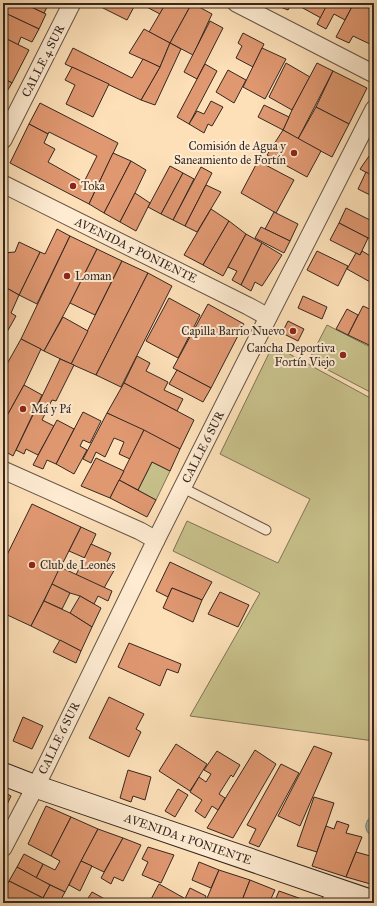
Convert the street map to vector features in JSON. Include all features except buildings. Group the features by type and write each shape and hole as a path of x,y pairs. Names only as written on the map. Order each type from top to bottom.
{"street":[{"name":"CALLE 4 SUR","path":"3,140 72,3"},
{"path":"236,3 374,74"},
{"name":"CALLE 6 SUR","path":"3,848 47,763 156,540 374,109"},
{"name":"AVENIDA 5 PONIENTE","path":"3,184 241,302 268,317"},
{"path":"3,470 140,531 156,540"},
{"name":"AVENIDA 1 PONIENTE","path":"3,774 334,897 374,902"}],"lane":[{"path":"183,488 266,530"}],"shaded area":[{"name":"Cancha Deportiva Fortín Viejo","path":"327,325 374,349 374,394 309,360"},
{"path":"273,345 374,400 374,741 190,716 260,593 173,551 187,521 278,563 310,499 220,454"},
{"path":"152,462 170,471 156,500 138,490"}],"water":[{"path":"374,816 374,837 368,833 366,827 367,821"}],"place":[{"name":"Comisión de Agua y Saneamiento de Fortín","path":"294,153"},
{"name":"Toka","path":"73,186"},
{"name":"Loman","path":"67,276"},
{"name":"Capilla Barrio Nuevo","path":"293,331"},
{"name":"Cancha Deportiva Fortín Viejo","path":"343,355"},
{"name":"Má y Pá","path":"23,409"},
{"name":"Club de Leones","path":"32,565"}]}
